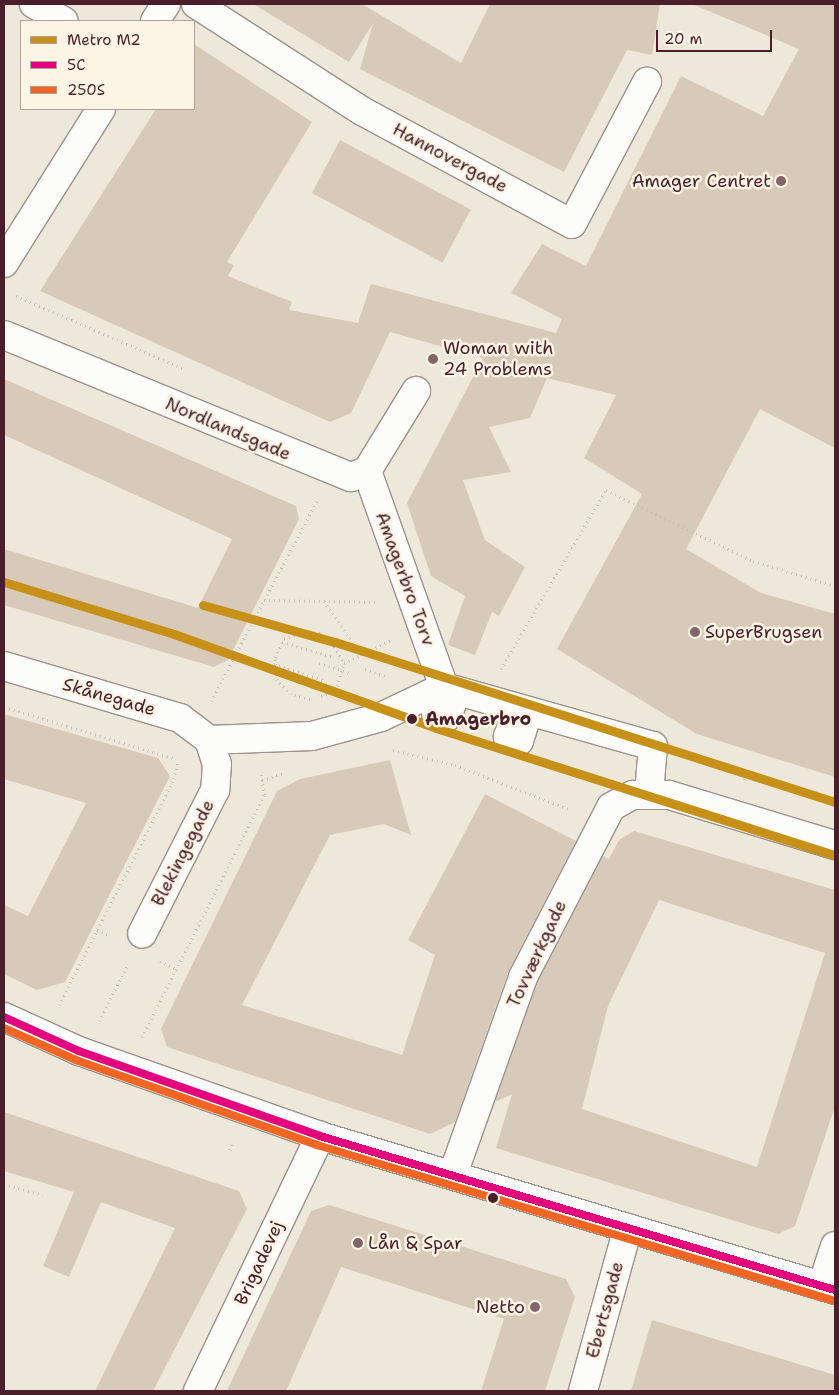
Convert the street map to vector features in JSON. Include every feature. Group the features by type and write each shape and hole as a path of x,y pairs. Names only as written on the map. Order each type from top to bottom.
{"street":[{"path":"34,4 61,20"},
{"path":"156,20 166,4"},
{"name":"Hannovergade","path":"196,4 362,111 572,224 647,82"},
{"path":"4,263 99,110"},
{"name":"Nordlandsgade","path":"4,335 332,472 351,477 367,471"},
{"path":"367,471 416,391"},
{"name":"Amagerbro Torv","path":"367,471 444,689"},
{"name":"Skånegade","path":"4,666 180,718 209,740"},
{"path":"209,740 312,736 350,726 444,689 484,698 653,746 649,793 669,795 835,845"},
{"name":"Blekingegade","path":"142,934 214,790 217,764 209,740"},
{"name":"Tovværkgade","path":"453,1174 523,977 606,812 618,802 649,793"},
{"path":"4,1017 79,1051 320,1136 453,1174 829,1288 835,1246"},
{"name":"Brigadevej","path":"198,1391 320,1136"},
{"name":"Ebertsgade","path":"583,1391 628,1228"}],"path":[{"path":"484,698 606,490 753,560 835,586"},
{"path":"210,704 323,491"},
{"path":"264,600 324,601 416,614"},
{"path":"324,601 362,655"},
{"path":"344,663 362,655 416,614"},
{"path":"301,698 280,685 274,664 282,642 304,630 320,633 332,642 344,663 336,689 350,726"},
{"path":"282,642 333,657"},
{"path":"319,663 352,674"},
{"path":"274,664 326,681"},
{"path":"321,696 336,689"},
{"path":"4,707 179,760"},
{"path":"653,746 746,774 743,787"},
{"path":"385,748 455,765 581,814"},
{"path":"59,1005 174,779 182,754"},
{"path":"262,780 291,771"},
{"path":"98,1024 142,934"},
{"path":"4,1184 42,1196"}],"building":[{"path":"253,4 362,4 461,63 490,4 660,4 652,55 627,50 564,172 360,69 373,23 349,62"},
{"path":"692,4 835,4 835,448 760,409 686,549 761,593 835,614 835,777 697,734 557,649 642,494 584,458 616,395 547,378 530,418 489,427 511,472 463,480 485,540 525,567 499,616 492,612 475,655 448,645 465,596 431,576 407,503 483,358 390,332 351,413 330,422 40,291 155,110 195,110 195,45 312,122 227,262 234,265 228,276 292,302 289,310 358,323 371,284 556,333 562,319 511,293 542,244 586,266 681,76 763,116 799,49"},
{"path":"340,140 471,209 443,262 312,193"},
{"path":"4,379 296,506 299,519 228,660 214,667 4,605 4,549 198,608 232,539 4,435"},
{"path":"4,714 158,758 170,776 65,982 37,990 4,974 4,905 28,916 86,803 4,779"},
{"path":"390,760 411,835 384,824 330,835 242,1005 402,1055 435,955 408,940 485,794 576,841 508,972 455,1122 430,1134 167,1047 161,1029 277,791 300,779"},
{"path":"634,831 835,890 835,1106 795,1226 778,1234 496,1148 512,1094 495,1102 537,983 603,856 609,859 619,840","holes":["659,900 825,953 757,1167 582,1109 608,1006"]},
{"path":"4,1112 239,1191 247,1209 153,1391 95,1391 175,1228 101,1202 69,1277 43,1266 74,1192 4,1171"},
{"path":"329,1205 566,1279 575,1297 545,1391 481,1391 504,1319 341,1267 286,1391 227,1391 311,1211"},
{"path":"652,1320 835,1375 835,1391 631,1391"}],"metro line":[{"name":"M2","path":"4,582 174,634 436,728 835,855"},
{"name":"M2","path":"203,605 335,642 835,802"}],"transit line":[{"name":"5C","path":"4,1017 79,1051 320,1136 835,1290"},
{"name":"250S","path":"4,1028 76,1060 317,1145 832,1300"}],"place":[{"name":"Amager Centret","path":"781,181"},
{"name":"Woman with 24 Problems","path":"433,359"},
{"name":"SuperBrugsen","path":"695,632"},
{"name":"Amagerbro","path":"412,719"},
{"name":"Lån & Spar","path":"358,1243"},
{"name":"Netto","path":"535,1307"}]}
